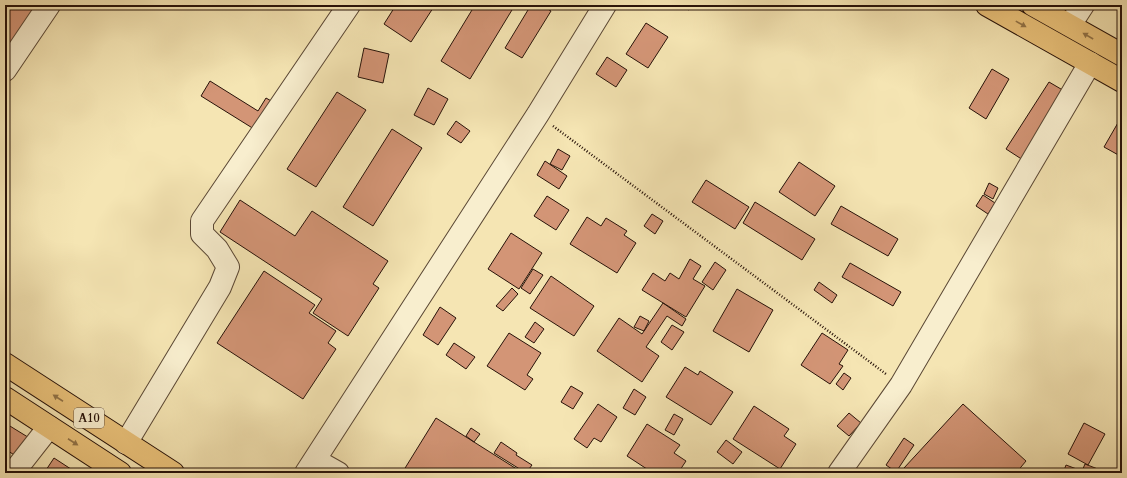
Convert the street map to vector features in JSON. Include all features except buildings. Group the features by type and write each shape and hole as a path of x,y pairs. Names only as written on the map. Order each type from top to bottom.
{"main road":[{"path":"987,5 1122,81"},
{"path":"1033,5 1122,55"},
{"name":"A10","path":"5,364 172,473"},
{"name":"A10","path":"5,398 120,473"}],"street":[{"path":"5,70 50,5"},
{"path":"126,443 220,287 228,267 217,249 202,234 202,222 349,5"},
{"path":"338,473 311,466 538,114 605,5"},
{"path":"1070,25 1083,5"},
{"path":"839,473 901,385 1090,63"},
{"path":"13,473 49,427"}],"path":[{"path":"538,114 901,385"}]}
